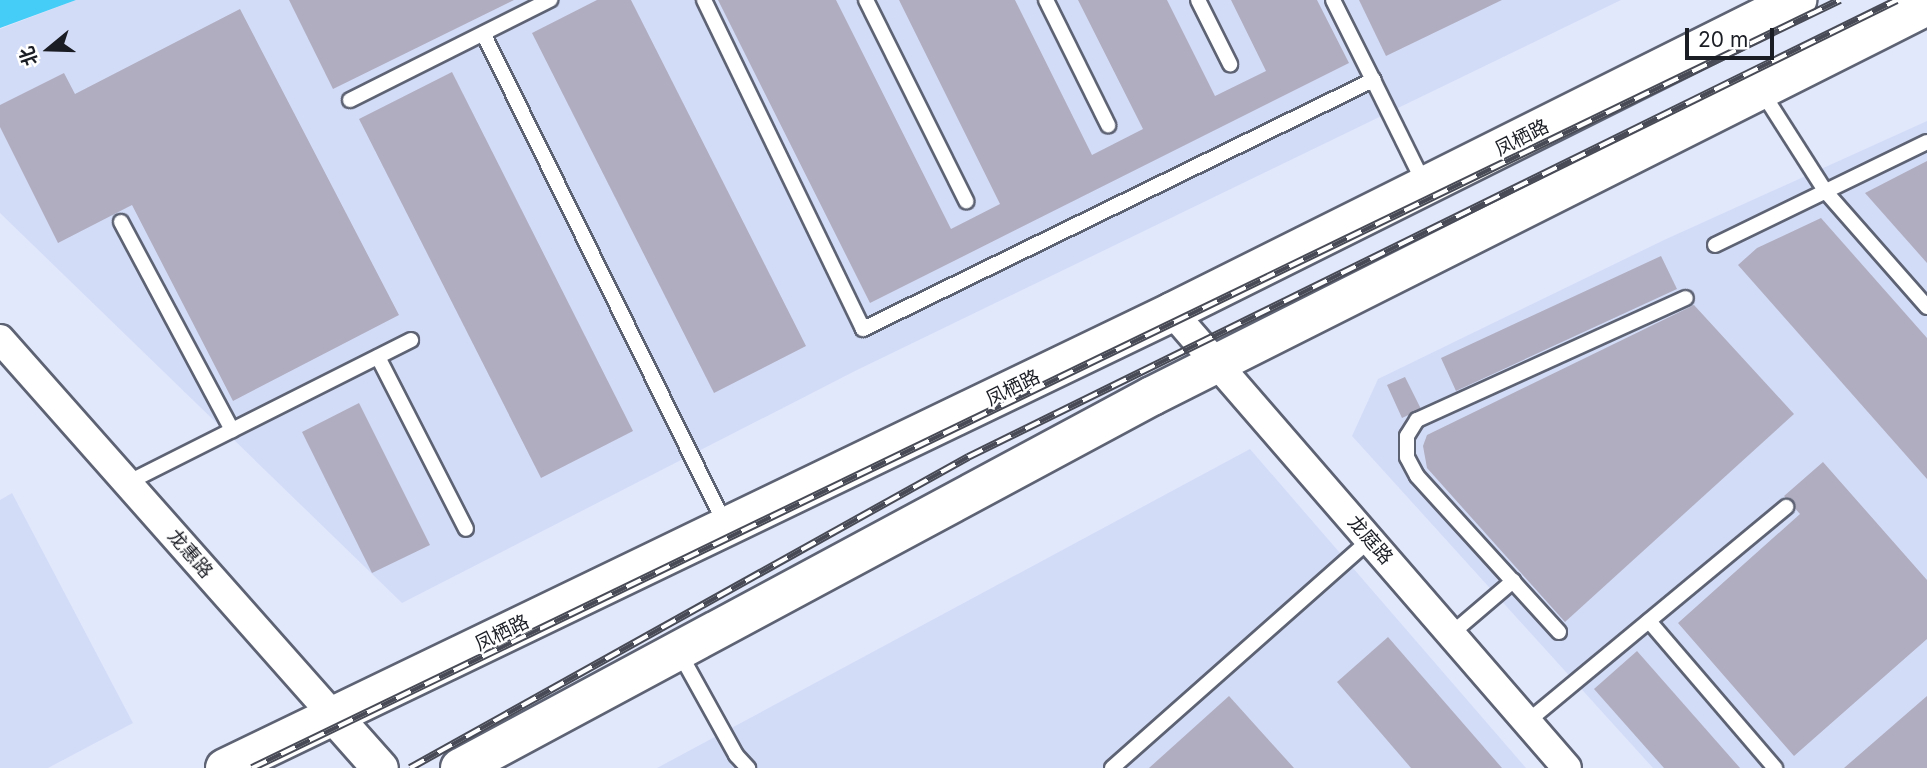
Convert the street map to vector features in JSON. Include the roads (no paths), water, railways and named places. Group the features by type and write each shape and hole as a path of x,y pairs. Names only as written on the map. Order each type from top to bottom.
{"main road":[{"name":"凤栖路","path":"225,768 332,714 1172,312 1797,0"},
{"path":"460,768 1218,364 1927,6"}],"street":[{"name":"龙庭路","path":"1172,312 1567,768"},
{"name":"龙惠路","path":"0,339 380,768"}],"lane":[{"path":"350,100 550,0"},
{"path":"704,0 863,330 1373,80"},
{"path":"866,0 966,201"},
{"path":"1046,0 1108,125"},
{"path":"1198,0 1230,64"},
{"path":"1333,0 1425,186"},
{"path":"484,35 726,526"},
{"path":"1760,90 1826,192 1927,307"},
{"path":"1715,245 1927,142"},
{"path":"121,222 232,430"},
{"path":"1559,632 1417,476 1407,457 1406,436 1417,420 1686,298"},
{"path":"127,483 411,340"},
{"path":"378,357 466,529"},
{"path":"1528,722 1786,507"},
{"path":"1112,768 1370,540"},
{"path":"1451,634 1513,581"},
{"path":"1649,621 1775,768"},
{"path":"678,651 748,768"}],"water":[{"path":"0,0 76,0 0,28"}],"railway":[{"path":"252,768 1840,0"},
{"path":"410,768 968,457 1897,0"}]}
